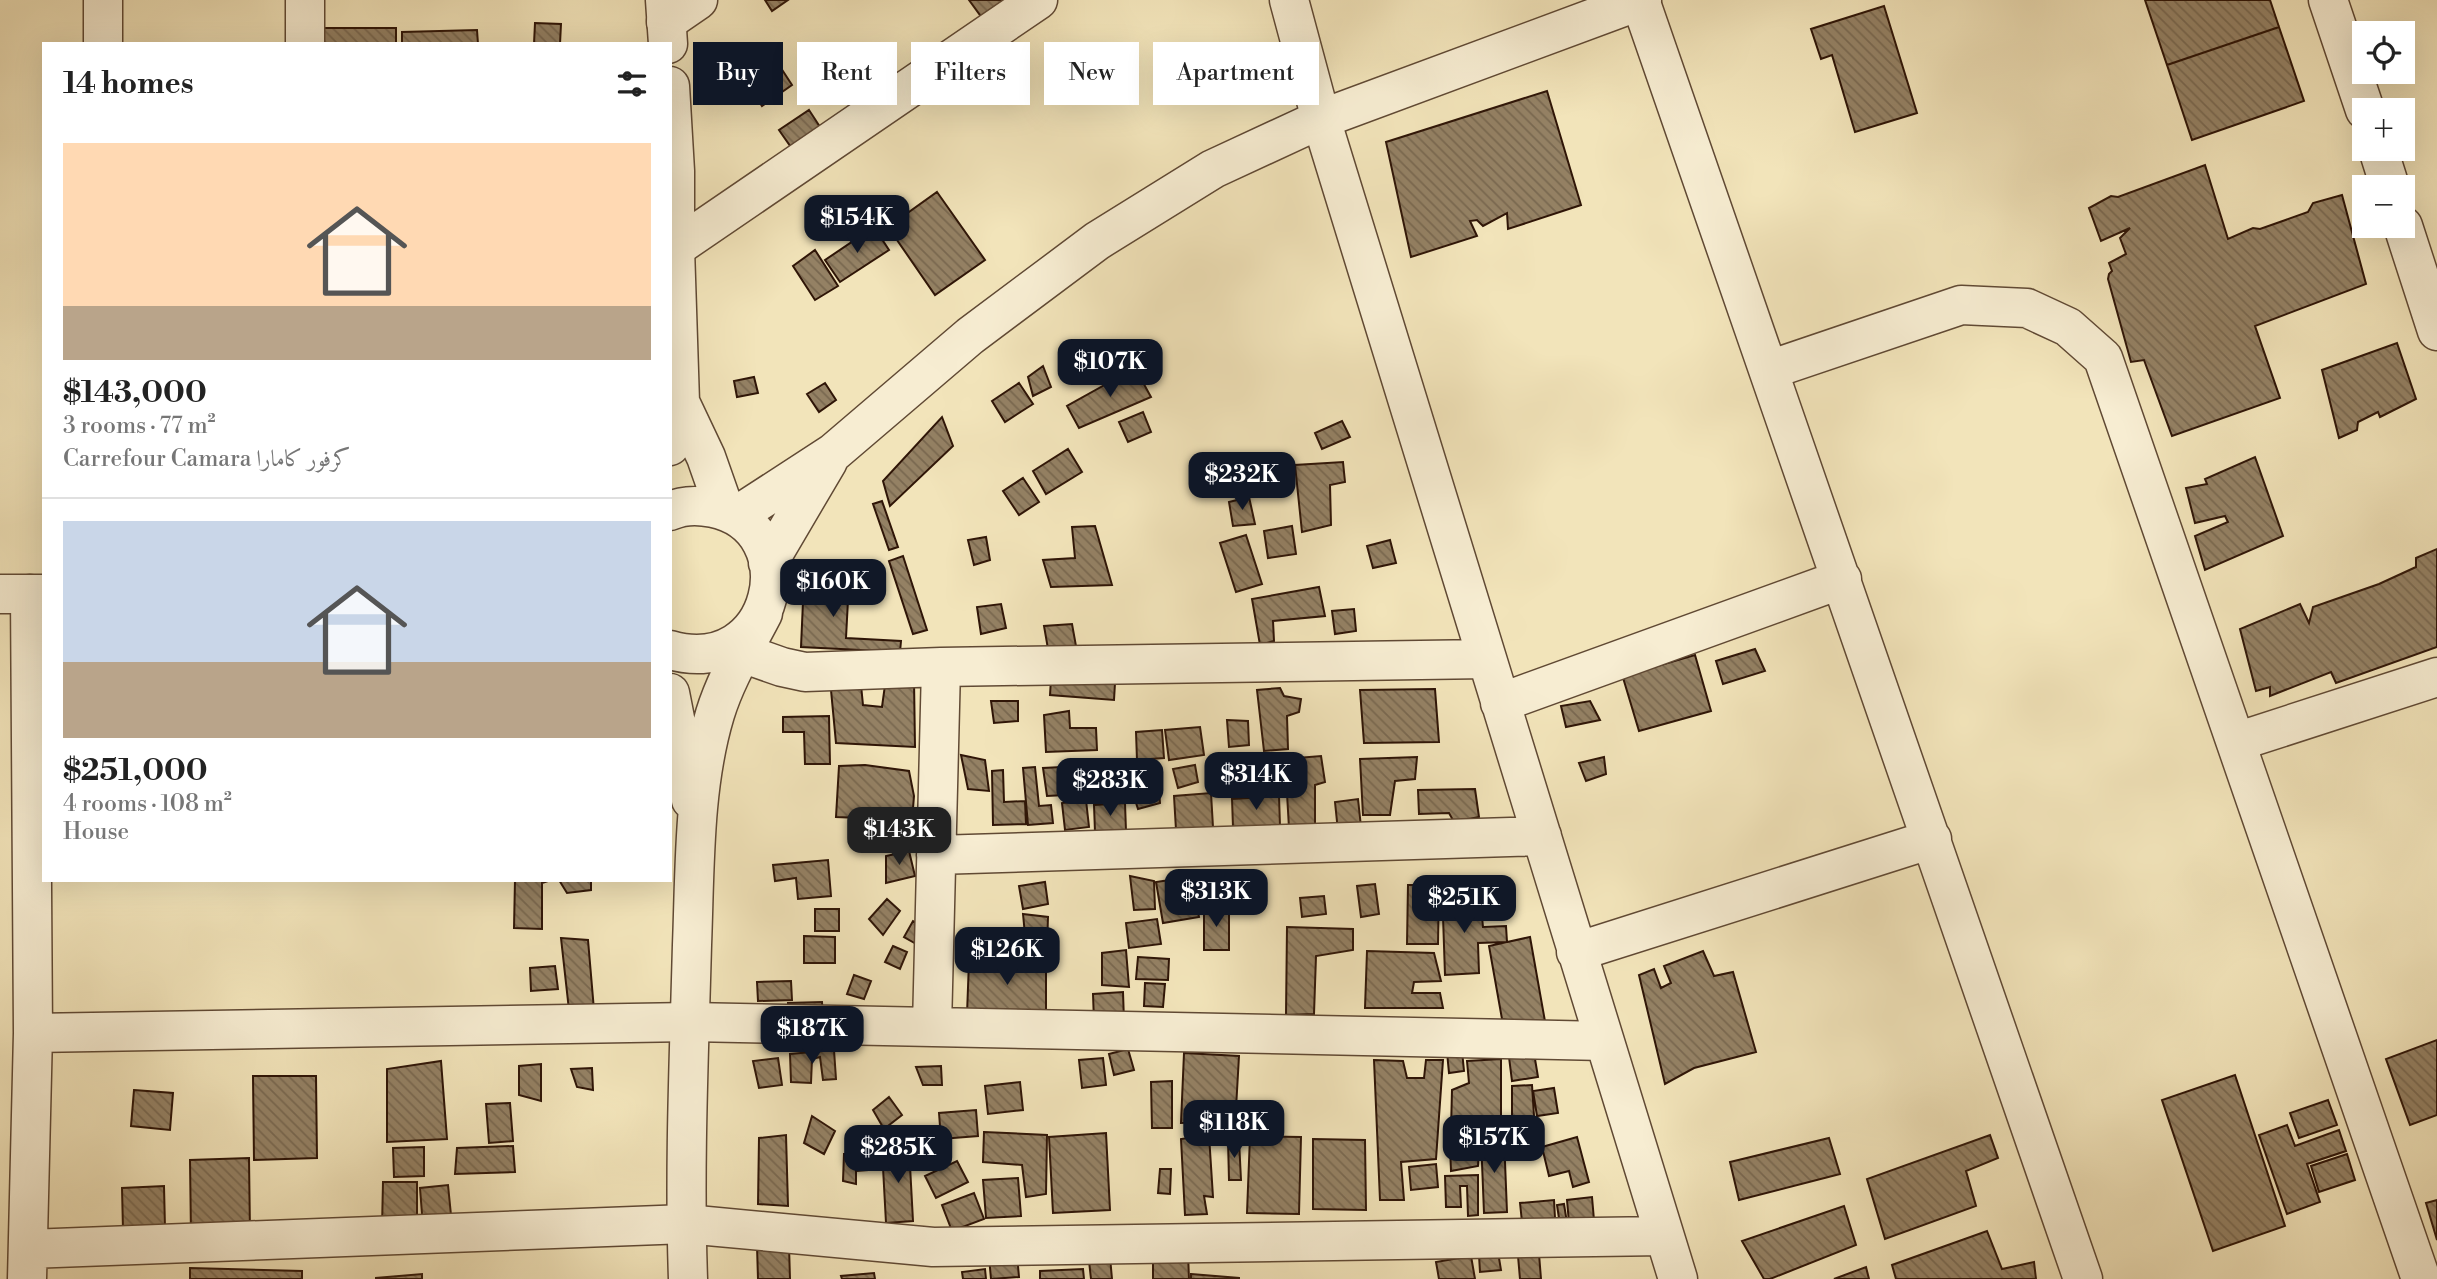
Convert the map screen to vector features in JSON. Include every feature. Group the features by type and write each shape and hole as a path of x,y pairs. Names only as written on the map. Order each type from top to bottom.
{"street":[{"path":"103,0 103,42"},
{"path":"305,0 305,42"},
{"path":"667,22 698,0"},
{"path":"675,248 1038,0"},
{"path":"1289,0 1321,120 1678,1279"},
{"path":"730,513 833,453 970,336 1097,241 1213,169 1321,120 1641,0 2083,1279"},
{"path":"2328,0 2361,98"},
{"path":"672,142 674,342 680,402 672,437"},
{"path":"2407,238 2437,331"},
{"path":"1769,370 1961,305 2027,308 2068,327 2103,358 2421,1279"},
{"path":"680,402 730,513"},
{"path":"768,564 833,453"},
{"path":"672,510 701,506 730,513 754,532 765,551 770,593 763,613 727,682 715,715 696,826 686,1224 688,1279"},
{"path":"1500,703 1842,579"},
{"path":"25,594 16,824 33,1033 28,1264 686,1224 932,1263 1664,1236"},
{"path":"672,650 693,655 714,652 734,644 751,631 763,613"},
{"path":"742,653 805,672 941,667 1487,659"},
{"path":"932,1027 941,667"},
{"path":"2236,743 2437,677"},
{"path":"672,703 696,826"},
{"path":"936,855 1542,836"},
{"path":"1576,952 1932,839"},
{"path":"33,1033 690,1022 1604,1041"}],"building":[{"path":"765,0 788,0 772,11"},
{"path":"969,0 1012,0 985,22"},
{"path":"2145,0 2270,0 2279,27 2167,65"},
{"path":"1884,6 1917,113 1855,132 1832,55 1821,59 1811,29"},
{"path":"535,23 561,24 560,42 534,42"},
{"path":"2279,27 2304,101 2192,140 2167,65"},
{"path":"322,28 396,28 396,42 322,42"},
{"path":"477,30 478,42 402,42 402,32"},
{"path":"783,71 792,85 783,91"},
{"path":"1547,91 1581,205 1508,229 1507,213 1483,226 1477,220 1470,221 1477,236 1411,257 1386,142"},
{"path":"809,110 822,130 793,150 779,130"},
{"path":"2205,165 2228,239 2253,228 2260,229 2308,212 2313,203 2342,195 2366,284 2255,326 2280,398 2172,436 2144,360 2131,362 2108,279 2112,271 2109,263 2126,254 2120,238 2130,228 2101,241 2089,208 2111,196 2118,197"},
{"path":"937,192 985,260 935,295 888,227"},
{"path":"874,227 889,250 840,282 825,260"},
{"path":"815,250 838,286 815,300 793,266"},
{"path":"2397,343 2416,399 2380,417 2378,412 2358,422 2357,430 2339,438 2322,370"},
{"path":"1043,366 1051,387 1033,396 1028,377"},
{"path":"1135,368 1151,397 1079,428 1067,406"},
{"path":"754,377 758,393 737,397 734,381"},
{"path":"825,383 836,400 819,412 807,394"},
{"path":"1019,383 1033,404 1005,422 992,401"},
{"path":"1143,412 1151,432 1128,442 1119,422"},
{"path":"942,417 953,446 890,506 883,481"},
{"path":"1342,421 1350,437 1322,449 1315,433"},
{"path":"1068,449 1082,472 1046,494 1033,471"},
{"path":"2255,457 2283,536 2205,570 2195,536 2228,522 2225,516 2195,523 2186,488 2207,484 2205,479"},
{"path":"1343,462 1345,482 1330,485 1331,525 1302,532 1295,465"},
{"path":"1023,478 1039,502 1019,515 1003,491"},
{"path":"1249,497 1255,524 1233,526 1229,502"},
{"path":"882,501 898,547 889,550 873,504"},
{"path":"1095,526 1112,585 1051,587 1043,560 1075,558 1072,527"},
{"path":"1292,526 1296,554 1268,558 1264,531"},
{"path":"1246,535 1262,584 1236,592 1220,543"},
{"path":"986,537 990,560 974,565 968,540"},
{"path":"1390,540 1396,563 1373,568 1367,546"},
{"path":"2437,549 2437,647 2336,683 2331,672 2270,696 2270,687 2256,691 2240,629 2300,604 2309,623 2313,607 2379,584 2416,567 2416,558"},
{"path":"903,556 927,630 913,634 889,561"},
{"path":"804,579 849,581 846,638 901,641 900,652 801,647"},
{"path":"1319,587 1325,616 1273,621 1274,641 1260,645 1252,599"},
{"path":"1001,604 1006,628 981,634 977,607"},
{"path":"1354,609 1356,631 1335,634 1332,611"},
{"path":"1072,624 1076,646 1048,649 1044,626"},
{"path":"1755,649 1765,671 1723,684 1716,661"},
{"path":"1695,655 1711,711 1639,731 1621,671 1647,669"},
{"path":"1051,679 1115,683 1114,700 1050,695"},
{"path":"914,680 915,747 836,743 831,690 861,685 863,705 882,707 885,685"},
{"path":"1280,688 1284,696 1301,699 1299,712 1287,716 1288,749 1264,751 1257,690"},
{"path":"1435,689 1439,742 1364,743 1360,690"},
{"path":"991,701 1018,701 1018,721 994,723"},
{"path":"1590,701 1600,720 1566,727 1561,706"},
{"path":"1069,711 1070,728 1096,728 1097,750 1046,752 1044,715"},
{"path":"829,716 830,764 805,764 804,732 783,732 783,717"},
{"path":"1227,720 1248,721 1249,745 1229,747"},
{"path":"1200,727 1204,755 1169,760 1165,730"},
{"path":"1162,730 1164,758 1137,760 1136,732"},
{"path":"961,755 985,760 989,791 968,789"},
{"path":"1321,756 1325,782 1315,785 1315,828 1289,828 1285,759"},
{"path":"1417,757 1415,779 1395,781 1390,815 1363,815 1360,759"},
{"path":"1604,757 1606,774 1586,781 1579,763"},
{"path":"865,765 909,771 914,796 912,820 836,817 839,766"},
{"path":"1195,765 1198,782 1178,788 1173,769"},
{"path":"1035,767 1039,806 1051,805 1053,823 1028,825 1023,768"},
{"path":"1062,767 1065,795 1047,796 1043,768"},
{"path":"1003,770 1004,802 1025,801 1026,824 993,825 992,771"},
{"path":"1241,770 1268,770 1268,790 1242,791"},
{"path":"1158,777 1160,803 1138,809 1129,781"},
{"path":"1475,789 1479,817 1454,822 1449,813 1419,814 1418,790"},
{"path":"1211,793 1213,827 1176,830 1174,796"},
{"path":"1279,796 1280,826 1233,827 1232,799"},
{"path":"1358,799 1361,827 1338,831 1335,802"},
{"path":"1086,800 1089,827 1065,830 1062,803"},
{"path":"1125,803 1126,831 1095,832 1094,805"},
{"path":"909,851 915,876 886,883 886,856"},
{"path":"828,860 831,896 798,899 796,878 775,881 773,865"},
{"path":"1130,876 1154,881 1155,909 1134,910"},
{"path":"1170,880 1172,897 1194,893 1199,917 1163,923 1156,882"},
{"path":"515,882 545,882 542,883 542,929 514,928"},
{"path":"560,882 591,882 591,890 567,893"},
{"path":"1045,882 1048,904 1023,909 1019,886"},
{"path":"1375,884 1379,914 1361,917 1357,886"},
{"path":"1408,885 1439,885 1438,944 1407,944"},
{"path":"1461,886 1462,918 1482,917 1483,927 1506,926 1507,942 1478,943 1479,973 1445,975 1442,887"},
{"path":"1324,896 1326,914 1302,917 1300,898"},
{"path":"887,899 900,911 883,935 869,919"},
{"path":"1204,907 1229,907 1229,950 1204,950"},
{"path":"815,909 839,909 839,931 815,931"},
{"path":"1023,914 1048,917 1047,947 1026,945"},
{"path":"1157,919 1161,944 1129,948 1126,923"},
{"path":"913,921 927,929 918,945 904,937"},
{"path":"1287,927 1353,929 1353,950 1316,956 1314,1014 1286,1015"},
{"path":"804,936 835,937 835,963 804,963"},
{"path":"1530,937 1546,1027 1502,1019 1489,946"},
{"path":"561,938 588,940 594,1010 569,1010"},
{"path":"893,946 907,952 900,969 885,962"},
{"path":"1126,950 1129,987 1102,985 1102,953"},
{"path":"1367,951 1434,953 1441,981 1414,982 1412,993 1440,993 1443,1008 1365,1008"},
{"path":"1703,951 1714,976 1733,972 1756,1052 1694,1068 1665,1084 1639,975 1654,969 1661,988 1671,983 1664,966"},
{"path":"1138,957 1169,959 1168,980 1136,979"},
{"path":"1046,959 1046,1015 967,1014 969,961"},
{"path":"555,966 558,989 531,991 530,968"},
{"path":"854,975 871,981 864,999 847,994"},
{"path":"791,981 792,1000 758,1001 757,982"},
{"path":"1145,983 1165,984 1163,1007 1144,1006"},
{"path":"1123,992 1124,1021 1094,1022 1093,994"},
{"path":"822,1002 823,1019 789,1021 788,1003"},
{"path":"2437,1040 2437,1115 2410,1125 2386,1059"},
{"path":"1128,1049 1134,1070 1114,1075 1109,1054"},
{"path":"834,1050 836,1079 823,1080 820,1057 812,1059 811,1083 791,1082 790,1054"},
{"path":"1462,1051 1464,1071 1449,1073 1447,1052"},
{"path":"1184,1053 1239,1056 1235,1126 1217,1126 1215,1105 1206,1106 1208,1122 1181,1123"},
{"path":"1534,1053 1538,1077 1512,1081 1509,1057"},
{"path":"778,1058 782,1085 759,1088 753,1061"},
{"path":"1103,1058 1106,1085 1082,1088 1079,1060"},
{"path":"1501,1059 1501,1128 1451,1130 1452,1090 1469,1083 1467,1061"},
{"path":"1374,1060 1403,1061 1407,1078 1424,1078 1426,1060 1443,1060 1436,1159 1401,1162 1404,1200 1380,1200"},
{"path":"441,1061 447,1139 387,1142 387,1069"},
{"path":"541,1064 541,1101 519,1095 519,1066"},
{"path":"941,1066 942,1085 923,1085 916,1067"},
{"path":"592,1068 593,1090 577,1087 571,1069"},
{"path":"2235,1075 2285,1226 2213,1251 2162,1100"},
{"path":"253,1076 316,1076 317,1158 254,1160"},
{"path":"1172,1081 1172,1128 1152,1128 1151,1082"},
{"path":"1020,1082 1023,1110 988,1114 985,1086"},
{"path":"1532,1085 1535,1131 1512,1133 1512,1086"},
{"path":"1554,1088 1558,1113 1537,1116 1533,1091"},
{"path":"134,1090 173,1093 170,1130 131,1126"},
{"path":"889,1097 902,1115 884,1129 873,1110"},
{"path":"2328,1100 2337,1125 2299,1138 2290,1113"},
{"path":"510,1103 513,1141 489,1143 486,1104"},
{"path":"976,1110 978,1136 941,1139 939,1113"},
{"path":"812,1116 835,1131 824,1154 804,1143"},
{"path":"2287,1125 2295,1146 2339,1130 2346,1151 2307,1164 2320,1202 2287,1214 2259,1135"},
{"path":"984,1132 1047,1135 1046,1194 1026,1197 1022,1165 983,1162"},
{"path":"1106,1133 1110,1210 1053,1213 1049,1137"},
{"path":"786,1135 788,1206 758,1204 759,1138"},
{"path":"1209,1135 1213,1197 1204,1196 1207,1214 1185,1215 1181,1139"},
{"path":"1990,1135 1998,1158 1966,1171 1976,1206 1885,1239 1867,1179"},
{"path":"1250,1136 1301,1137 1299,1214 1247,1213"},
{"path":"1504,1137 1507,1212 1484,1213 1481,1138"},
{"path":"1577,1137 1589,1182 1573,1187 1569,1171 1549,1176 1542,1147"},
{"path":"1829,1138 1840,1174 1739,1200 1730,1162"},
{"path":"1313,1139 1365,1140 1366,1210 1313,1209"},
{"path":"1228,1140 1239,1140 1241,1180 1229,1180"},
{"path":"513,1146 515,1172 455,1174 457,1148"},
{"path":"424,1147 424,1176 394,1177 393,1148"},
{"path":"909,1147 913,1221 886,1223 882,1149"},
{"path":"1450,1147 1479,1147 1478,1166 1451,1171"},
{"path":"844,1154 871,1155 868,1170 856,1171 856,1184 843,1181"},
{"path":"2347,1154 2355,1180 2319,1192 2311,1166"},
{"path":"249,1158 250,1233 191,1235 190,1160"},
{"path":"957,1161 968,1182 936,1198 925,1176"},
{"path":"1436,1164 1438,1187 1411,1190 1409,1167"},
{"path":"1160,1169 1171,1169 1170,1194 1158,1193"},
{"path":"1478,1175 1478,1215 1468,1216 1467,1186 1460,1186 1461,1207 1446,1207 1445,1176"},
{"path":"1018,1178 1021,1216 986,1218 983,1180"},
{"path":"383,1182 417,1182 417,1228 382,1227"},
{"path":"448,1185 452,1225 423,1227 420,1188"},
{"path":"164,1186 165,1228 123,1230 122,1188"},
{"path":"974,1193 984,1219 952,1231 942,1205"},
{"path":"1592,1197 1594,1220 1569,1223 1567,1200"},
{"path":"1554,1200 1555,1218 1522,1222 1520,1203"},
{"path":"2437,1200 2437,1240 2426,1203"},
{"path":"1564,1204 1567,1223 1560,1225 1557,1205"},
{"path":"1844,1206 1856,1245 1764,1279 1742,1241"},
{"path":"1987,1231 2002,1269 2034,1262 2036,1279 1896,1279 1892,1265"},
{"path":"757,1246 789,1246 790,1279 758,1279"},
{"path":"1498,1252 1501,1270 1480,1272 1479,1255"},
{"path":"1153,1253 1188,1253 1189,1279 1153,1279"},
{"path":"1539,1254 1541,1279 1520,1279 1518,1256"},
{"path":"1017,1255 1019,1277 991,1279 989,1257"},
{"path":"1471,1256 1475,1279 1439,1279 1436,1262"},
{"path":"1110,1257 1112,1279 1091,1279 1089,1261"},
{"path":"1866,1267 1869,1279 1834,1279"},
{"path":"190,1268 302,1271 302,1279 190,1279"},
{"path":"985,1269 986,1279 963,1279 962,1272"},
{"path":"1083,1269 1084,1279 1040,1279 1040,1271"},
{"path":"874,1273 875,1279 842,1279 841,1276"},
{"path":"422,1274 422,1279 376,1279 376,1278"},
{"path":"1191,1274 1239,1278 1239,1279 1191,1279"}]}
